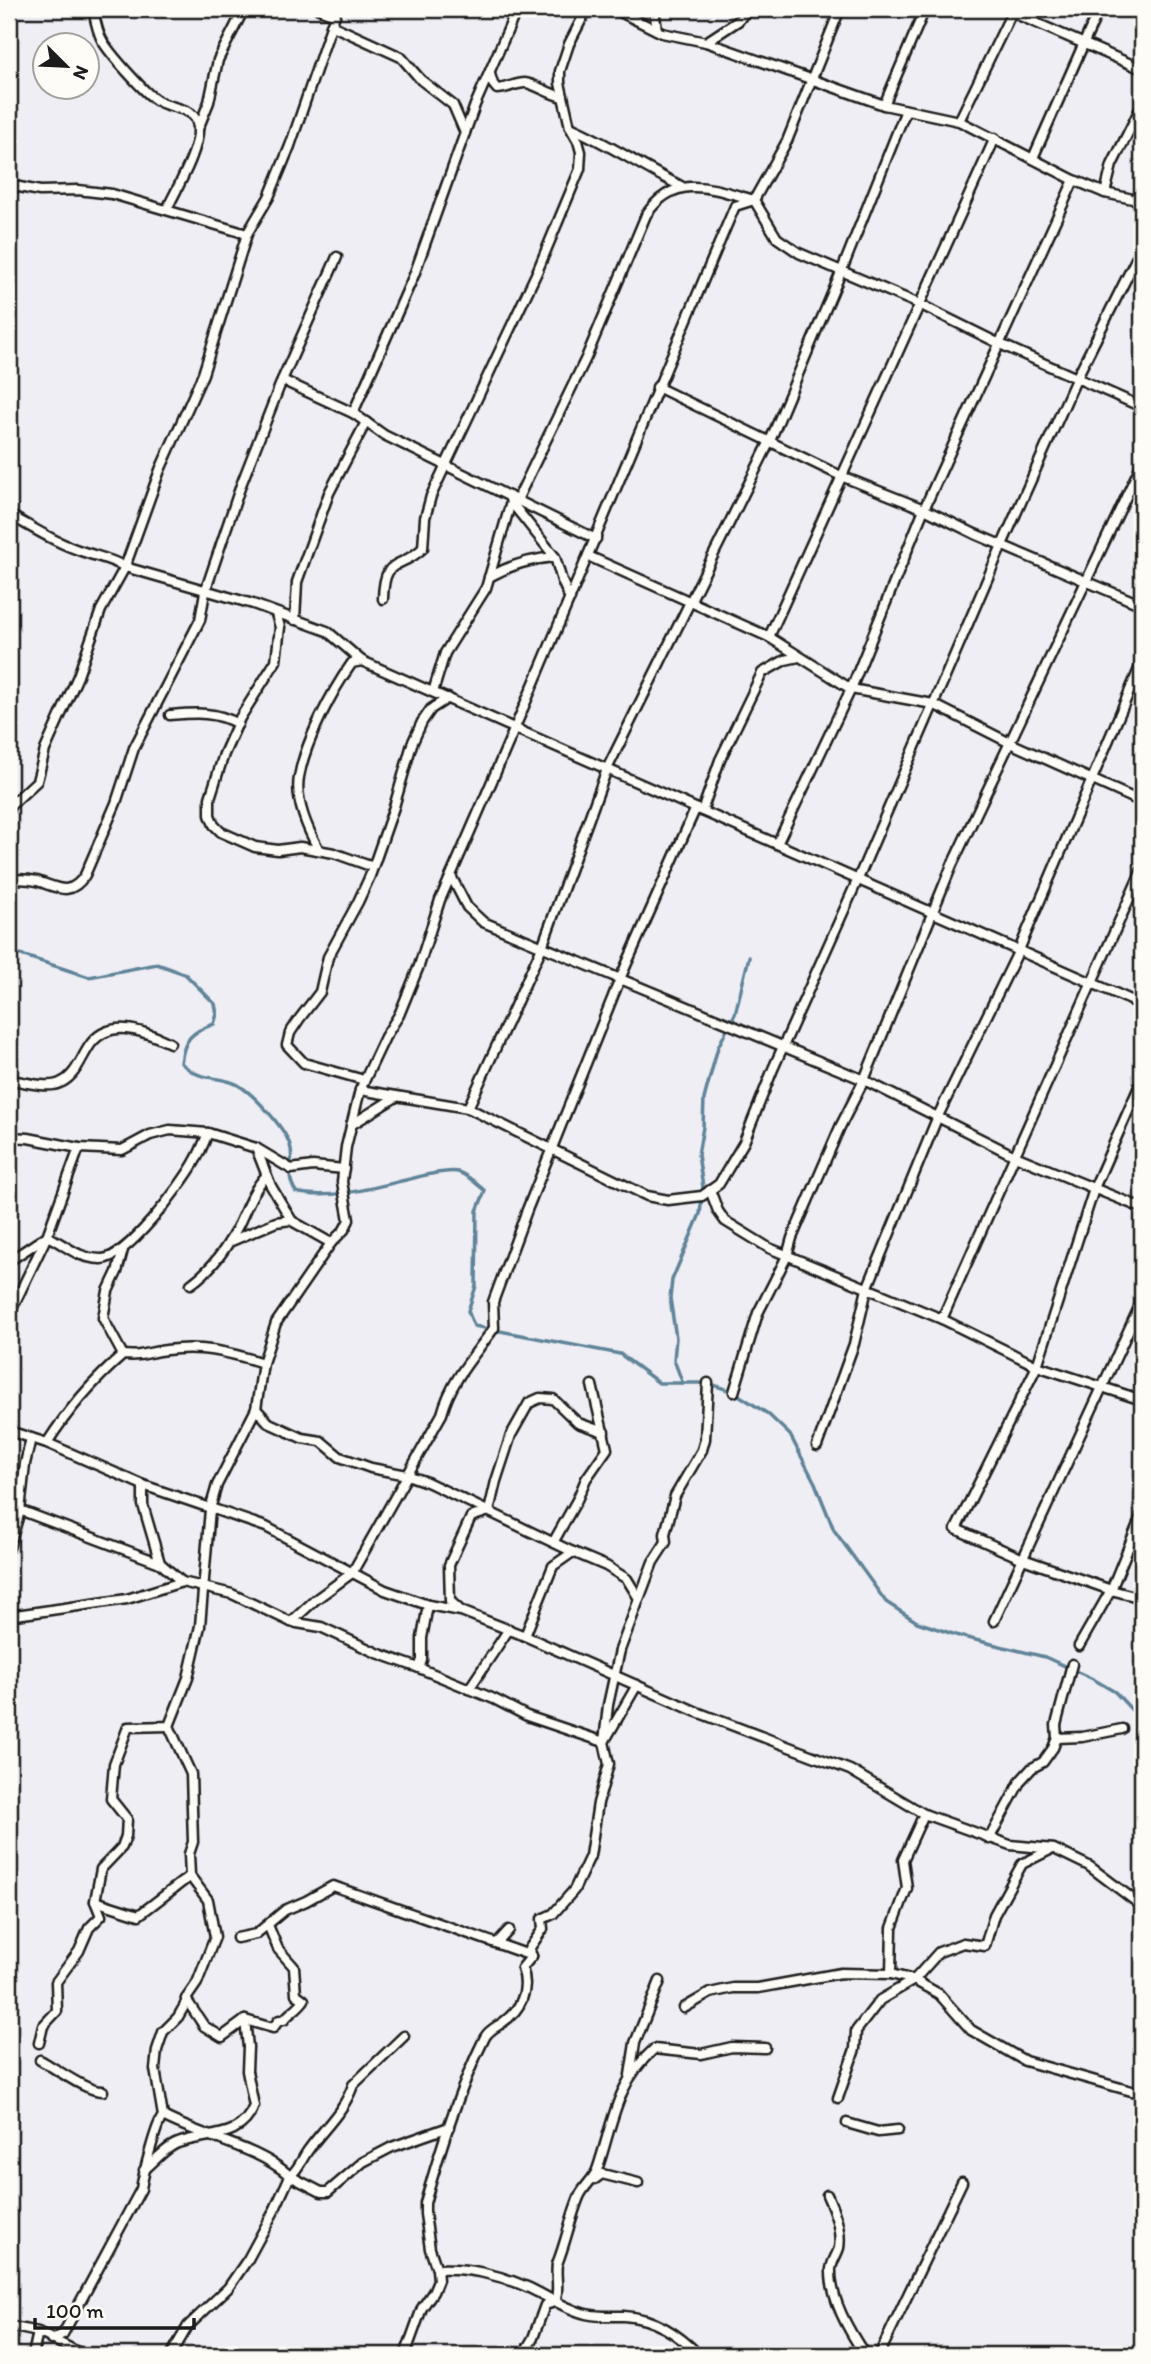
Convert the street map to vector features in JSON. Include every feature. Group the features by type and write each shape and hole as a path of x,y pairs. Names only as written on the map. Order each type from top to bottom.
{"street":[{"path":"93,9 100,37 107,48 154,99 188,111 195,119 198,129"},
{"path":"167,209 192,155 198,129 209,102 218,60 244,9"},
{"path":"9,810 37,781 45,750 78,676 101,610 125,566 160,470 203,373 247,234 269,197 290,146 336,12 319,9"},
{"path":"353,413 414,275 465,133 517,9"},
{"path":"383,599 386,573 395,563 412,558 423,548 425,518 444,464 537,272 580,169 581,152 570,127 560,71 569,44 587,9"},
{"path":"614,9 657,30 706,42 884,105 959,121 1074,180 1105,193 1142,201"},
{"path":"654,9 657,30"},
{"path":"706,42 738,21 748,9"},
{"path":"163,2116 155,2069 156,2050 163,2032 178,2017 197,1983 215,1937 208,1900 190,1876 189,1854 193,1842 191,1774 169,1726 188,1678 200,1626 210,1509 227,1463 256,1409 263,1363 275,1323 349,1220 343,1192 344,1169 351,1125 364,1080 399,1015 419,966 440,901 596,539 657,387 735,206 754,200 787,141 840,9"},
{"path":"884,105 925,9"},
{"path":"1033,158 1099,9"},
{"path":"959,121 1010,10 1142,69"},
{"path":"331,25 401,57 421,80 453,105 465,133"},
{"path":"490,75 497,89 525,83 563,97"},
{"path":"1105,193 1112,165 1142,104"},
{"path":"468,1108 542,947 607,769 770,440 906,110"},
{"path":"570,127 681,186 718,190 754,200 777,238 799,253 919,304 1000,344 1142,407"},
{"path":"769,637 995,138"},
{"path":"777,844 851,689 924,509 1074,180"},
{"path":"9,186 40,191 78,190 112,194 247,234"},
{"path":"433,692 445,653 486,588 512,499 586,358 646,215 656,200 681,186"},
{"path":"360,1090 468,1108 647,1196 668,1200 702,1196 719,1184 744,1142 783,1046 1077,377 1142,247"},
{"path":"9,880 25,879 60,891 79,884 105,831 134,748 200,620 205,592 241,485 282,380 337,257"},
{"path":"282,380 353,413 384,435 596,539"},
{"path":"657,387 841,477 924,509 1142,605"},
{"path":"295,620 297,582 329,493 366,422"},
{"path":"734,1392 758,1313 787,1256 821,1169 864,1080 952,865 1142,463"},
{"path":"512,499 555,557 570,599"},
{"path":"9,516 54,540 86,553 109,557 125,566 205,592 253,604 327,631 362,661 1142,1004"},
{"path":"588,556 769,637 851,689 933,704 1010,743 1142,802"},
{"path":"489,577 509,565 555,557"},
{"path":"276,614 279,627 276,661 238,724 224,754 210,798 210,815 221,832 255,847 278,850 300,846 373,867"},
{"path":"291,1622 314,1600 352,1573 442,1414 455,1381 494,1328 492,1302 620,979 762,673 785,660 799,657"},
{"path":"319,850 302,810 299,778 309,746 336,685 352,663 362,661"},
{"path":"817,1446 854,1344 867,1289 938,1116 1019,950 1142,662"},
{"path":"364,1080 304,1063 287,1045 290,1033 320,992 328,957 358,902 373,867 412,744 422,722 431,709 447,698 461,705"},
{"path":"170,715 212,713 238,724"},
{"path":"942,1319 1142,870"},
{"path":"451,876 467,906 483,922 864,1080 1015,1156 1095,1186 1142,1208"},
{"path":"9,1080 51,1085 63,1082 79,1065 89,1045 102,1032 119,1027 148,1032 170,1043"},
{"path":"1140,1595 1111,1590 1023,1559 956,1529 1037,1366 1095,1186 1142,1080"},
{"path":"351,1125 396,1097"},
{"path":"9,1138 28,1138 79,1148 122,1150 150,1135 170,1130 208,1133 256,1148 290,1169 313,1166 344,1169"},
{"path":"47,1236 75,1254 104,1260 123,1250 148,1225 175,1191 195,1163 208,1133"},
{"path":"9,1315 47,1236 79,1148"},
{"path":"256,1148 266,1176 291,1220 331,1243"},
{"path":"191,1284 202,1276 228,1243 256,1186 266,1176"},
{"path":"710,1190 718,1211 726,1221 787,1256 942,1319 1037,1366 1142,1400"},
{"path":"228,1243 276,1222 291,1220"},
{"path":"9,1261 47,1236"},
{"path":"122,1355 103,1318 108,1291 123,1250"},
{"path":"994,1621 1142,1301"},
{"path":"122,1355 140,1357 165,1350 220,1349 263,1363"},
{"path":"47,1443 80,1396 122,1355"},
{"path":"531,1956 529,1949 543,1929 542,1919 553,1914 574,1890 590,1856 597,1803 609,1764 604,1742 608,1705 620,1650 658,1550 666,1542 665,1534 675,1496 702,1450 708,1383"},
{"path":"554,1541 586,1479 605,1454 608,1443 592,1385"},
{"path":"489,1511 511,1436 529,1403 540,1398 554,1399 578,1423 604,1432"},
{"path":"256,1409 269,1423 302,1438 321,1441 341,1457 371,1468 407,1475 620,1573 638,1597"},
{"path":"9,1431 47,1443 143,1485 266,1527 384,1590 428,1605 461,1611 509,1629 718,1721 850,1770 924,1814 1010,1845 1054,1849 1089,1866 1142,1906"},
{"path":"9,1548 20,1511 31,1438"},
{"path":"143,1485 143,1505 160,1563"},
{"path":"9,1506 160,1563 182,1582 232,1594 291,1622 321,1628 527,1716 604,1742"},
{"path":"461,1611 450,1601 449,1565 471,1517 489,1511"},
{"path":"1079,1646 1111,1590 1142,1514"},
{"path":"525,1636 553,1566 573,1552"},
{"path":"9,1616 127,1599 182,1582"},
{"path":"419,1668 428,1605"},
{"path":"469,1689 509,1629"},
{"path":"989,1839 1021,1780 1048,1756 1057,1738 1056,1725 1072,1664"},
{"path":"604,1742 637,1685"},
{"path":"39,2043 43,2026 57,2011 56,1982 79,1951 89,1928 101,1916 94,1901 101,1869 122,1847 127,1819 111,1798 114,1764 128,1727 169,1726"},
{"path":"1057,1738 1082,1737 1122,1729"},
{"path":"891,1974 892,1928 907,1888 903,1860 924,1814"},
{"path":"838,2098 855,2049 856,2031 880,2000 914,1980 939,1952 963,1943 985,1946 994,1915 1022,1864 1054,1849"},
{"path":"94,1901 139,1915 190,1876"},
{"path":"237,1938 256,1934 285,1910 333,1885 531,1956"},
{"path":"245,2020 272,2028 304,2000 296,1994 294,1967 278,1949 268,1925"},
{"path":"498,1942 509,1930"},
{"path":"405,2355 422,2308 438,2280 430,2249 425,2203 449,2127 460,2093 487,2033 513,2015 521,2002 526,1983 522,1968 531,1956"},
{"path":"684,2008 710,1993 733,1988 758,1988 841,1973 891,1974 914,1980 939,1994 971,2030 1025,2061 1142,2094"},
{"path":"630,2075 635,2043 660,1981"},
{"path":"186,1999 204,2026 222,2037 245,2020"},
{"path":"144,2170 175,2143 209,2134 225,2135 242,2124 254,2106 247,2071 245,2020"},
{"path":"171,2355 188,2326 228,2288 248,2259 275,2211 290,2176 350,2095 353,2085 404,2036"},
{"path":"523,2355 533,2338 545,2305 555,2302 559,2294 556,2273 575,2209 586,2185 595,2175 618,2097 630,2075 654,2049 701,2054 732,2047 765,2048"},
{"path":"40,2060 64,2072 82,2086 103,2091"},
{"path":"163,2116 209,2134 282,2169 321,2192 328,2192 363,2162 392,2147 449,2127"},
{"path":"51,2340 63,2334 141,2189 158,2121 163,2116"},
{"path":"847,2123 877,2132 898,2130"},
{"path":"586,2185 602,2174 638,2183"},
{"path":"879,2355 962,2182"},
{"path":"827,2194 835,2210 839,2247 831,2267 835,2296 855,2339 866,2355"},
{"path":"437,2269 477,2271 526,2286 555,2302 586,2314 637,2317 651,2321 671,2330 699,2355"},
{"path":"9,2326 38,2332 84,2355"},
{"path":"33,2355 38,2332"}],"waterway":[{"path":"9,951 89,977 157,964 185,974 215,1004 217,1014 214,1024 190,1037 181,1063 200,1075 238,1085 265,1109 281,1128 290,1145 290,1178 296,1192 339,1194 442,1172 465,1175 485,1191 477,1211 476,1286 468,1311 474,1326 620,1354 659,1383 708,1383 734,1392 768,1414 790,1435 815,1483 834,1530 886,1602 917,1622 959,1636 1045,1657 1093,1679 1115,1692 1142,1721"},
{"path":"683,1384 674,1360 676,1338 670,1298 672,1280 700,1214 703,1187 698,1155 704,1099 718,1047 735,1014 749,957"}]}
